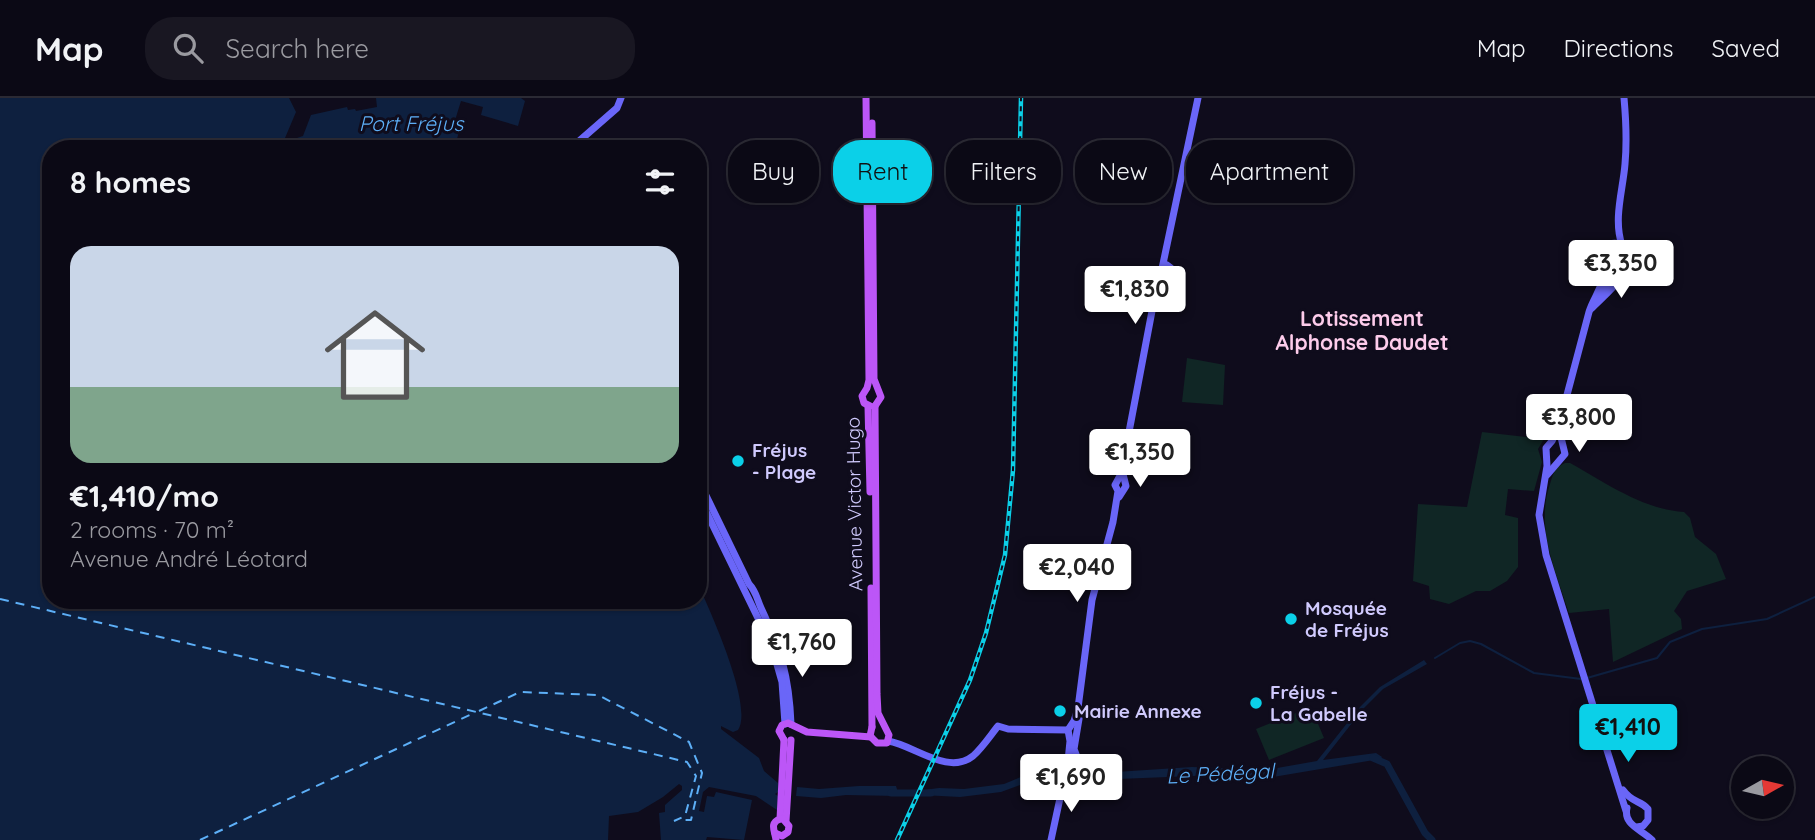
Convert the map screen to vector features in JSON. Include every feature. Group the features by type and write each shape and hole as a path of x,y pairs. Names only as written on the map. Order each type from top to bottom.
{"main road":[{"path":"580,140 617,108 621,98"},
{"path":"866,98 867,388 862,396 863,401 872,406 881,397 874,379 872,98"},
{"path":"1051,840 1069,764 1092,600 1120,491 1115,485 1122,481 1199,98"},
{"path":"1612,243 1623,142 1623,98"},
{"path":"1589,312 1628,263 1629,256 1622,245 1619,227 1626,141 1623,98"},
{"path":"1545,478 1565,452 1557,441 1559,425 1593,298 1604,281 1599,254 1603,247 1612,243 1622,245"},
{"path":"1604,271 1620,272"},
{"path":"867,388 876,388"},
{"name":"Avenue Victor Hugo","path":"871,732 872,406"},
{"name":"Avenue Victor Hugo","path":"872,406 877,694 878,713 887,733"},
{"path":"1557,441 1547,446 1545,478 1539,506 1541,537 1627,821 1652,840"},
{"path":"1547,456 1558,460"},
{"path":"707,499 750,592 776,660 791,732 783,817 789,830 778,837 773,824 783,817"},
{"path":"707,512 750,592"},
{"path":"791,732 887,733 940,760 958,763 970,758 998,726 1008,729 1072,731"},
{"path":"871,732 880,744 887,733"},
{"path":"1604,741 1623,790 1636,803 1643,804 1648,809 1650,815 1647,822 1652,840"},
{"path":"1626,811 1636,803"},
{"path":"1637,827 1647,822"}],"green space":[{"path":"1187,358 1225,365 1223,405 1182,402"},
{"path":"1482,432 1544,439 1538,449 1542,462 1534,491 1508,489 1505,515 1518,518 1518,567 1507,581 1490,591 1476,591 1449,604 1430,599 1429,586 1413,581 1418,504 1467,507"},
{"path":"1565,463 1570,463 1639,500 1684,512 1690,518 1695,537 1716,554 1726,579 1687,591 1674,611 1681,619 1682,629 1613,662 1609,609 1569,613 1549,549 1546,500 1553,474"},
{"path":"1311,707 1324,738 1269,760 1256,729"}],"water":[{"path":"0,98 289,98 296,112 286,140 42,140 42,609 707,609 707,604 736,680 740,701 741,718 738,730 733,732 721,726 721,729 759,758 764,771 778,783 778,792 775,794 778,796 777,810 756,796 709,787 703,792 699,811 704,812 707,796 714,797 716,792 752,800 744,840 707,837 706,840 661,840 659,813 665,812 665,805 682,790 679,784 638,812 609,816 608,840 0,840"},
{"name":"Port Fréjus","path":"376,98 521,98 525,101 518,126 481,115 483,107 461,101 452,130 459,132 457,140 297,138 303,136 311,115 347,107 348,110 356,111 377,107"},
{"path":"1424,660 1427,664 1383,689 1363,709 1323,760 1376,753 1382,757 1379,762 1374,760 1267,778 1218,775 1068,781 1070,772 1085,774 1192,767 1265,770 1317,761 1360,707 1380,687"},
{"path":"1035,771 1061,771 1058,780 1036,779 1001,792 960,797 922,795 924,790 1004,784"},
{"path":"896,786 899,796 796,796 797,787 819,789"}],"waterway":[{"path":"1587,678 1657,658 1670,642 1702,629 1767,619 1815,597"},
{"path":"1435,658 1460,643 1470,641 1481,644 1534,673 1581,679"},
{"name":"Le Pédégal","path":"1373,758 1387,764 1425,833 1432,840"},
{"name":"Le Pédégal","path":"891,793 931,793"}],"ferry route":[{"path":"0,599 42,609"},
{"path":"42,609 687,762 696,776 685,816 674,821"},
{"path":"479,711 520,692 598,695 689,742 702,773 691,820 682,820"},
{"path":"200,840 474,713"}],"railway":[{"path":"897,840 970,680 986,633 1005,555 1013,470 1021,98"}],"place":[{"name":"Fréjus - Plage","path":"738,461"},
{"name":"Mosquée de Fréjus","path":"1291,619"},
{"name":"Fréjus - La Gabelle","path":"1256,703"},
{"name":"Mairie Annexe","path":"1060,711"}],"district":[{"name":"Lotissement Alphonse Daudet","path":"1362,330"}]}
